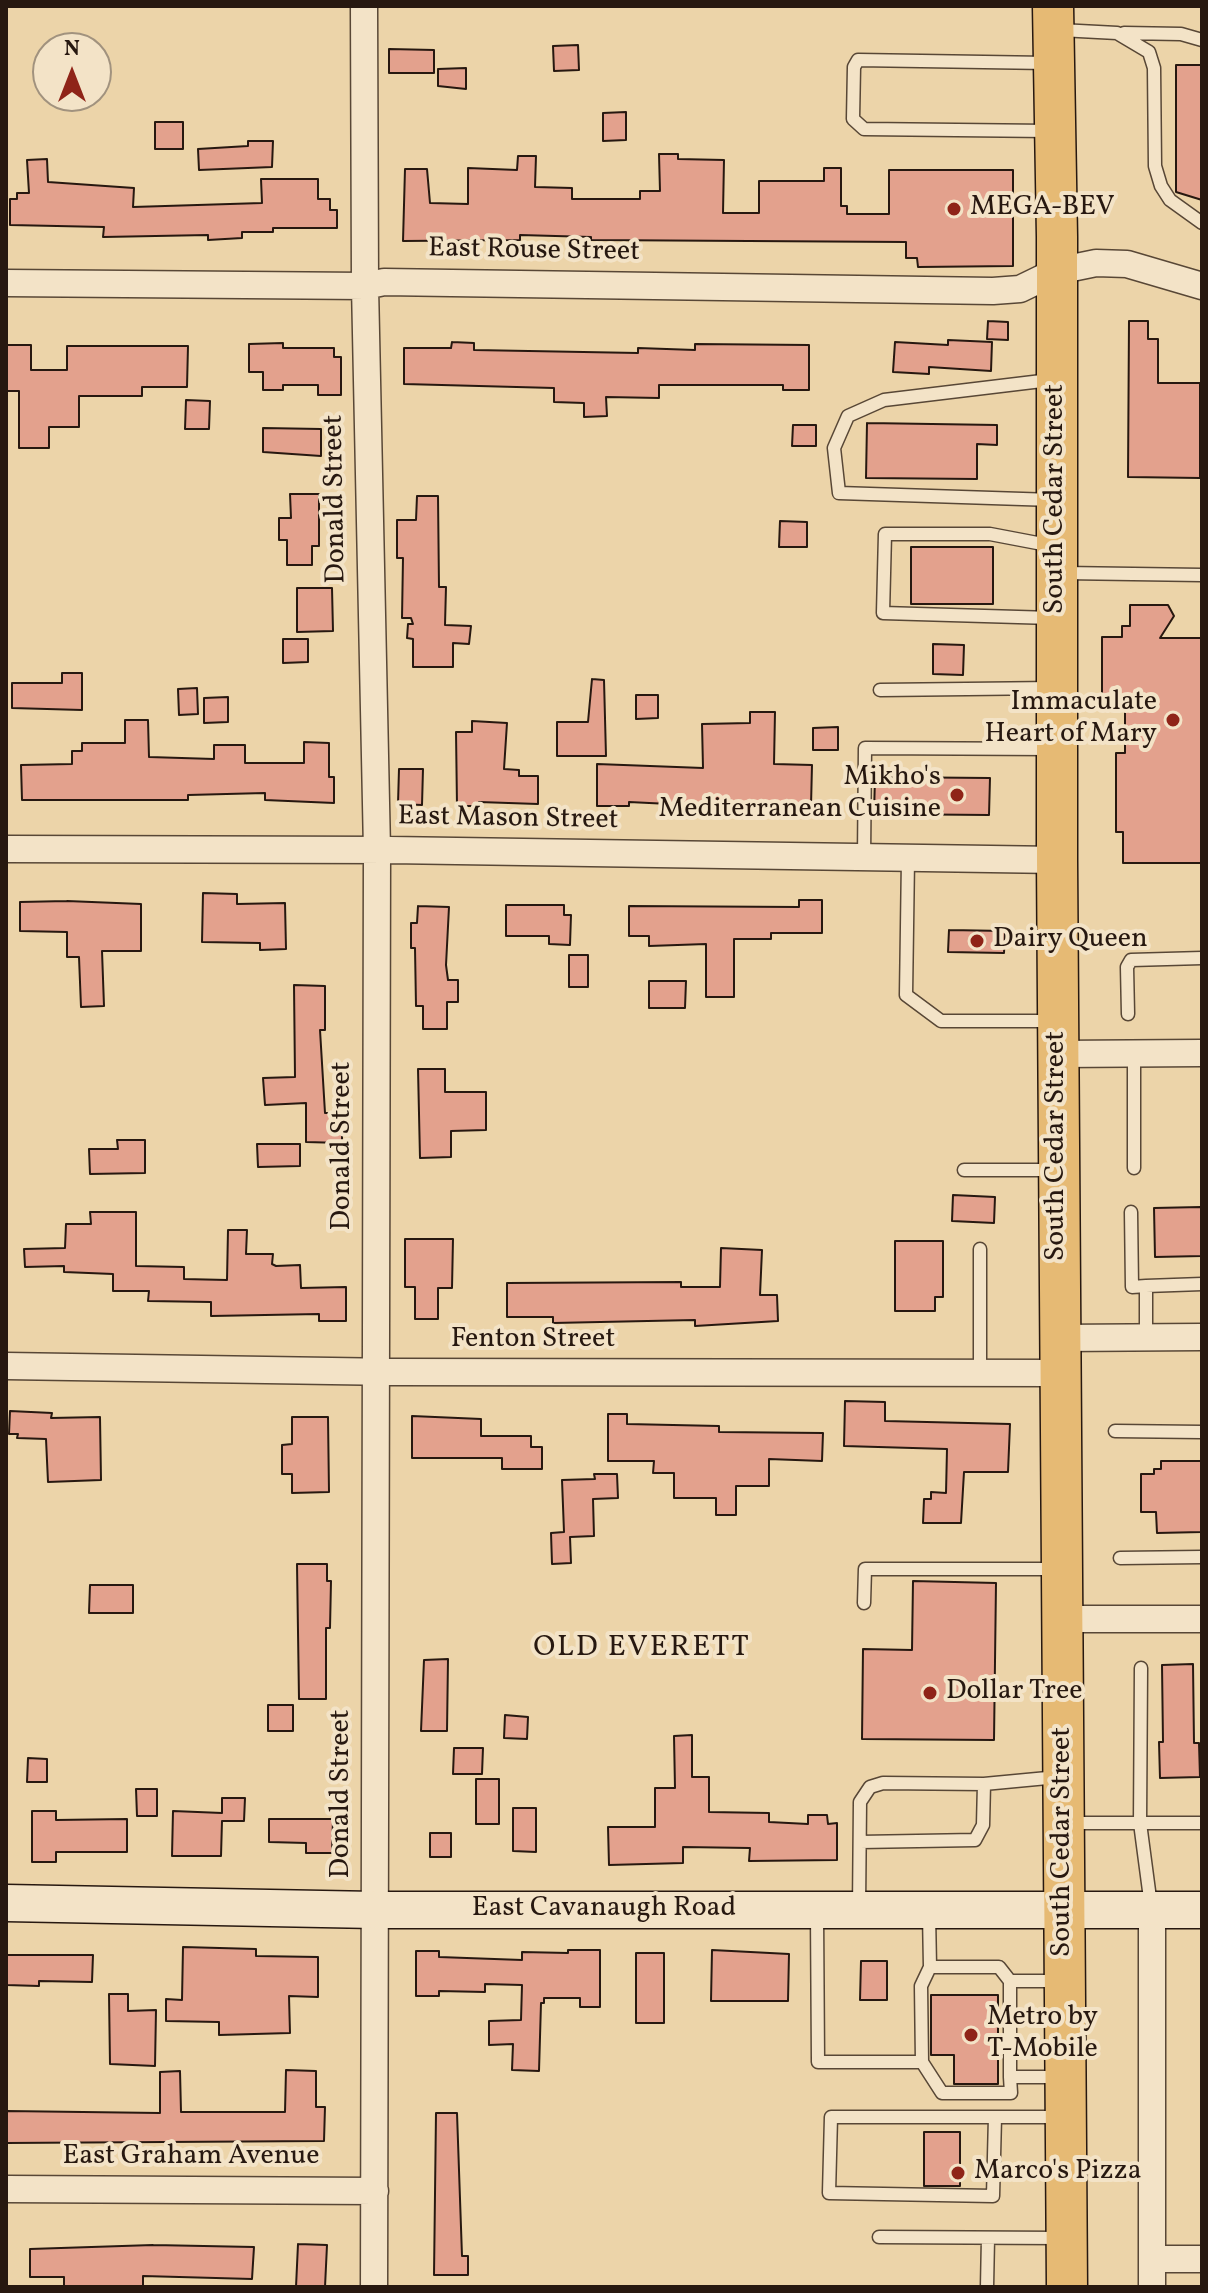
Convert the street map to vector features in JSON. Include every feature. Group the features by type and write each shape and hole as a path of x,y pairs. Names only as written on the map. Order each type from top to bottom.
{"main road":[{"name":"South Cedar Street","path":"1053,33 1057,271 1057,860 1067,2287"}],"street":[{"name":"Donald Street","path":"364,6 365,286 377,850 374,2287"},
{"name":"East Rouse Street","path":"6,283 365,286 384,282 993,291 1020,289 1057,271 1096,263 1127,264 1202,286"},
{"name":"East Mason Street","path":"6,849 377,850 1057,860"},
{"path":"1058,1038 1134,1054 1202,1053"},
{"name":"Fenton Street","path":"6,1366 376,1372 980,1374 1146,1337 1202,1337"},
{"path":"1063,1619 1202,1619"},
{"name":"East Cavanaugh Road","path":"6,1903 375,1910 1202,1910"},
{"path":"1152,1910 1152,2287"},
{"name":"East Graham Avenue","path":"6,2189 375,2191"},
{"path":"1152,2259 1202,2259"}],"lane":[{"path":"1056,131 864,129 853,119 854,67 858,60 1053,33 1181,34 1202,40"},
{"path":"1117,33 1149,52 1154,68 1155,166 1161,186 1170,200 1202,223"},
{"path":"1057,379 884,400 848,416 834,448 839,493 1057,500"},
{"path":"1057,618 883,613 885,534 990,534 1057,560 1202,575"},
{"path":"880,690 1057,688"},
{"path":"864,858 865,748 1057,749"},
{"path":"908,859 906,995 941,1021 1058,1038"},
{"path":"1128,1014 1127,967 1131,960 1202,958"},
{"path":"1134,1054 1134,1168"},
{"path":"964,1170 1059,1170"},
{"path":"1131,1212 1132,1287 1202,1284"},
{"path":"980,1249 980,1374"},
{"path":"1146,1286 1146,1337"},
{"path":"1115,1431 1202,1432"},
{"path":"1120,1558 1202,1557"},
{"path":"864,1603 865,1569 1062,1569"},
{"path":"1141,1668 1140,1823 1152,1910"},
{"path":"859,1911 860,1802 870,1787 883,1783 984,1784 1064,1777"},
{"path":"860,1842 975,1840 983,1825 984,1784"},
{"path":"1063,1823 1202,1823"},
{"path":"817,1911 818,2062 922,2062"},
{"path":"929,1912 930,1967 921,1986 922,2062 942,2093 1011,2093 1010,1981 999,1967 930,1967"},
{"path":"1010,1981 1065,1981"},
{"path":"1010,2077 1066,2077"},
{"path":"995,2117 993,2196 829,2193 831,2117 995,2117 1066,2117"},
{"path":"879,2237 1067,2238"},
{"path":"987,2287 988,2238"}],"building":[{"path":"578,45 579,70 554,71 553,46"},
{"path":"389,49 434,50 434,73 389,73"},
{"path":"1176,65 1202,65 1202,200 1176,192"},
{"path":"466,68 466,89 438,86 438,69"},
{"path":"626,112 626,140 603,141 603,113"},
{"path":"155,122 183,122 183,149 155,149"},
{"path":"248,141 273,141 272,167 199,170 198,149 248,146"},
{"path":"659,154 678,154 678,159 724,160 723,213 759,213 759,181 824,181 824,168 841,168 841,206 847,206 847,214 889,214 889,170 1013,170 1013,266 918,267 917,258 906,258 906,242 591,240 591,237 520,235 520,240 403,241 405,169 427,169 430,203 468,204 468,168 517,170 518,156 536,156 535,187 572,188 572,199 640,199 640,191 660,191"},
{"path":"47,159 48,182 134,188 133,207 262,203 261,179 318,179 318,199 330,199 330,210 337,210 337,228 273,228 273,232 242,232 242,238 208,240 208,235 103,237 104,227 10,225 10,199 17,199 17,193 29,193 27,160"},
{"path":"988,321 1008,322 1008,340 987,339"},
{"path":"1129,321 1148,321 1148,339 1158,339 1158,383 1200,383 1200,478 1128,477"},
{"path":"948,340 992,342 991,371 929,367 929,374 893,372 895,342 948,345"},
{"path":"452,342 474,343 474,350 638,353 638,348 695,350 695,344 809,345 809,390 783,390 783,385 659,385 659,398 606,397 607,416 584,417 584,403 554,402 554,388 404,384 404,348 451,348"},
{"path":"283,343 283,348 334,348 334,357 341,357 341,395 318,395 318,385 283,385 283,390 263,390 263,372 249,372 249,344"},
{"path":"6,345 31,345 31,370 67,370 67,346 188,346 187,387 142,387 142,396 79,396 79,427 49,427 49,448 19,448 19,391 6,391"},
{"path":"186,400 210,401 209,429 185,429"},
{"path":"867,423 997,425 997,445 977,444 977,479 866,478"},
{"path":"793,425 816,425 816,446 792,446"},
{"path":"263,428 321,429 321,456 263,452"},
{"path":"290,494 319,494 319,546 312,546 312,565 287,565 287,540 279,540 279,518 291,518"},
{"path":"417,496 438,496 439,587 446,587 445,625 471,626 469,644 453,643 453,667 413,667 413,639 407,638 408,624 413,624 411,618 402,618 403,558 397,558 397,520 416,520"},
{"path":"780,521 807,522 807,547 779,547"},
{"path":"911,547 993,547 993,604 911,604"},
{"path":"297,588 332,588 333,631 297,632"},
{"path":"1130,605 1168,605 1174,616 1160,638 1202,638 1202,863 1123,863 1123,832 1116,832 1116,753 1125,753 1125,701 1102,701 1102,637 1122,637 1122,626 1130,626"},
{"path":"283,639 308,639 308,662 283,663"},
{"path":"933,644 964,645 963,675 933,674"},
{"path":"62,673 82,673 82,710 12,708 12,683 62,683"},
{"path":"592,679 604,680 606,756 557,756 557,722 588,722"},
{"path":"197,688 198,714 179,715 178,689"},
{"path":"636,695 658,695 658,718 636,719"},
{"path":"228,697 228,722 204,723 204,698"},
{"path":"750,712 775,712 774,764 812,765 811,806 629,802 629,806 597,806 597,764 703,768 702,724 750,723"},
{"path":"125,720 148,720 149,757 214,759 214,745 245,745 245,763 304,763 304,742 329,743 329,777 334,777 334,803 265,800 265,793 188,795 188,800 22,800 21,765 72,764 72,751 82,751 82,743 125,743"},
{"path":"472,721 507,723 504,769 519,770 519,776 538,776 538,804 479,802 480,806 457,806 456,732 472,732"},
{"path":"838,727 838,750 813,750 813,728"},
{"path":"399,769 423,769 422,805 398,804"},
{"path":"875,777 990,778 989,815 874,814"},
{"path":"203,893 237,894 237,904 285,903 286,949 260,950 260,943 202,942"},
{"path":"799,900 822,900 822,933 771,933 771,939 734,939 734,997 706,997 706,944 649,946 649,936 629,936 629,906 799,907"},
{"path":"20,902 141,904 141,951 102,951 104,1006 81,1007 79,957 67,957 67,932 20,931"},
{"path":"506,905 564,905 564,915 571,915 570,945 549,944 549,936 506,936"},
{"path":"418,906 449,907 446,965 448,980 458,980 458,1002 447,1002 447,1029 423,1029 423,1006 416,1006 415,948 411,948 411,923 417,923"},
{"name":"Dairy Queen","path":"949,930 1005,931 1004,953 948,952"},
{"path":"569,955 588,955 588,987 569,987"},
{"path":"649,981 686,981 685,1008 649,1008"},
{"path":"294,985 325,986 325,1030 320,1030 325,1113 342,1113 342,1143 306,1142 306,1103 265,1105 263,1078 295,1077"},
{"path":"418,1069 445,1069 445,1092 486,1092 486,1130 451,1131 451,1157 420,1158"},
{"path":"117,1140 145,1140 145,1173 90,1174 89,1149 118,1149"},
{"path":"257,1144 300,1144 300,1166 258,1167"},
{"path":"953,1195 995,1197 994,1223 952,1221"},
{"path":"1201,1207 1202,1256 1155,1257 1154,1208"},
{"path":"90,1212 136,1212 136,1266 184,1267 184,1279 227,1280 228,1230 247,1230 246,1254 273,1254 272,1264 276,1266 300,1265 301,1288 346,1287 346,1321 319,1321 319,1314 211,1316 211,1302 148,1301 149,1291 113,1291 113,1274 64,1272 64,1266 25,1267 24,1249 65,1248 66,1224 91,1224"},
{"path":"405,1239 453,1239 452,1288 438,1288 438,1319 415,1319 415,1287 405,1287"},
{"path":"895,1241 943,1241 943,1297 935,1297 935,1311 895,1311"},
{"path":"721,1248 762,1250 760,1295 777,1295 778,1321 695,1326 695,1320 553,1323 553,1317 507,1317 507,1283 681,1282 681,1287 720,1287"},
{"path":"845,1401 885,1402 885,1421 1010,1424 1008,1472 964,1472 961,1523 923,1523 924,1499 931,1499 931,1492 946,1493 947,1449 844,1446"},
{"path":"10,1411 52,1413 51,1418 100,1417 101,1480 48,1482 46,1439 17,1438 18,1434 9,1434"},
{"path":"608,1414 627,1414 627,1424 719,1426 719,1432 823,1433 822,1461 769,1459 769,1486 736,1486 736,1515 716,1515 716,1498 674,1498 674,1473 653,1473 654,1461 608,1461"},
{"path":"412,1416 481,1419 481,1436 531,1436 531,1447 542,1447 542,1469 502,1469 502,1458 412,1458"},
{"path":"292,1417 328,1417 329,1492 292,1493 292,1474 282,1474 282,1445 292,1444"},
{"path":"1161,1461 1202,1461 1202,1532 1157,1533 1156,1512 1141,1512 1141,1474 1154,1474 1154,1469 1161,1469"},
{"path":"594,1474 617,1474 618,1498 593,1499 594,1536 570,1537 571,1563 552,1564 551,1533 564,1532 562,1480 595,1479"},
{"path":"297,1564 327,1564 327,1581 331,1581 330,1628 326,1628 326,1699 299,1699"},
{"path":"913,1581 996,1583 994,1740 862,1739 863,1649 912,1650"},
{"path":"90,1585 133,1585 133,1613 89,1613"},
{"path":"448,1659 447,1731 421,1731 424,1660"},
{"path":"1193,1664 1194,1743 1199,1743 1200,1777 1160,1778 1162,1665"},
{"path":"268,1705 293,1705 293,1731 268,1731"},
{"path":"505,1715 528,1717 527,1739 504,1738"},
{"path":"692,1735 692,1777 709,1777 709,1812 769,1813 769,1822 808,1824 808,1815 827,1815 828,1824 837,1823 837,1860 749,1861 750,1848 683,1847 683,1863 609,1865 608,1827 655,1827 655,1788 675,1788 674,1736"},
{"path":"454,1748 483,1748 482,1774 453,1774"},
{"path":"28,1758 47,1759 47,1782 27,1782"},
{"path":"476,1779 499,1779 499,1824 476,1824"},
{"path":"136,1789 157,1789 157,1816 137,1816"},
{"path":"222,1798 245,1798 244,1821 222,1821 221,1856 172,1856 173,1811 222,1813"},
{"path":"513,1808 536,1808 536,1852 513,1851"},
{"path":"32,1811 56,1811 56,1820 127,1819 127,1852 56,1852 56,1862 32,1862"},
{"path":"269,1819 333,1819 332,1853 306,1853 306,1843 269,1842"},
{"path":"430,1833 451,1833 451,1857 430,1857"},
{"path":"183,1947 256,1949 256,1956 318,1957 318,1997 289,1996 290,2033 219,2035 219,2022 166,2021 166,1999 182,2000"},
{"path":"568,1950 600,1950 600,2007 580,2007 580,1998 544,1998 544,2003 541,2003 539,2071 512,2070 513,2044 489,2045 489,2021 521,2020 522,1985 485,1984 485,1992 439,1991 439,1996 416,1996 416,1951 439,1951 439,1957 522,1960 522,1952 568,1953"},
{"path":"712,1950 789,1954 788,2001 711,2001"},
{"path":"636,1953 664,1953 664,2023 636,2023"},
{"path":"6,1955 93,1955 92,1982 39,1981 39,1986 6,1985"},
{"path":"861,1961 887,1961 887,2000 860,2000"},
{"path":"109,1994 128,1994 128,2011 156,2010 155,2066 110,2064"},
{"path":"931,1995 998,1995 998,2084 954,2084 954,2055 931,2055"},
{"path":"286,2070 316,2071 316,2107 325,2107 324,2141 6,2143 6,2111 160,2113 160,2072 180,2071 181,2112 285,2112"},
{"path":"436,2113 457,2113 462,2256 468,2256 468,2275 434,2275"},
{"path":"924,2132 960,2132 960,2186 924,2186"},
{"path":"298,2244 327,2245 325,2287 296,2287"},
{"path":"153,2245 254,2247 252,2279 143,2276 143,2286 64,2287 64,2277 30,2277 30,2249"}],"place":[{"name":"MEGA-BEV","path":"954,209"},
{"name":"Immaculate Heart of Mary","path":"1173,720"},
{"name":"Mikho's Mediterranean Cuisine","path":"957,795"},
{"name":"Dairy Queen","path":"977,941"},
{"name":"Dollar Tree","path":"930,1693"},
{"name":"Metro by T-Mobile","path":"971,2035"},
{"name":"Marco's Pizza","path":"958,2173"}],"district":[{"name":"OLD EVERETT","path":"642,1649"}]}
